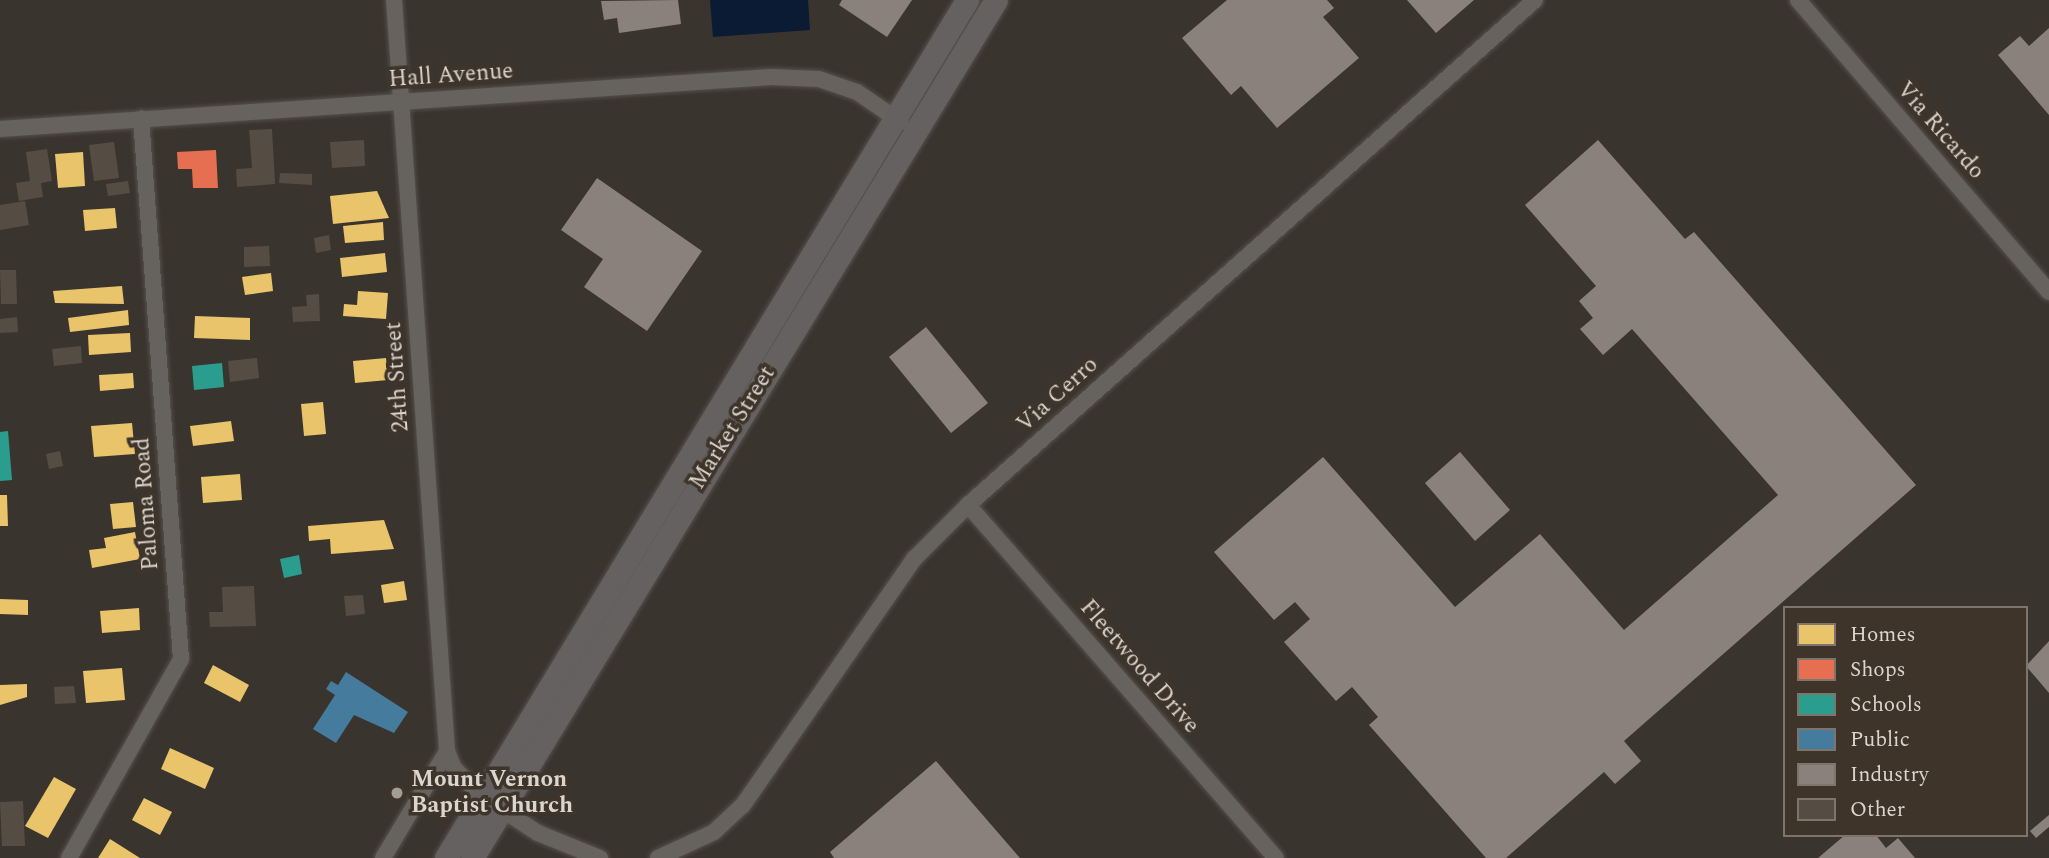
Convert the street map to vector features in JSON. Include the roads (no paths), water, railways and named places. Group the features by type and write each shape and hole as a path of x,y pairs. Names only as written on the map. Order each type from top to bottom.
{"main road":[{"name":"Market Street","path":"472,858 490,802 967,0"},
{"name":"Market Street","path":"446,858 490,802 916,131 996,0"}],"street":[{"name":"24th Street","path":"394,0 447,751 454,768 490,802"},
{"name":"Via Cerro","path":"658,858 714,832 743,805 914,559 968,505 1535,0"},
{"name":"Via Ricardo","path":"1798,0 2049,292"},
{"name":"Hall Avenue","path":"0,129 771,77 819,79 858,92 916,131"},
{"name":"Paloma Road","path":"69,858 181,659 141,118"},
{"name":"Fleetwood Drive","path":"968,505 1276,858"},
{"path":"383,858 447,751"},
{"path":"490,802 548,838 600,858"}],"water":[{"path":"710,0 808,0 810,30 713,37"}],"place":[{"name":"Mount Vernon Baptist Church","path":"397,793"}]}
